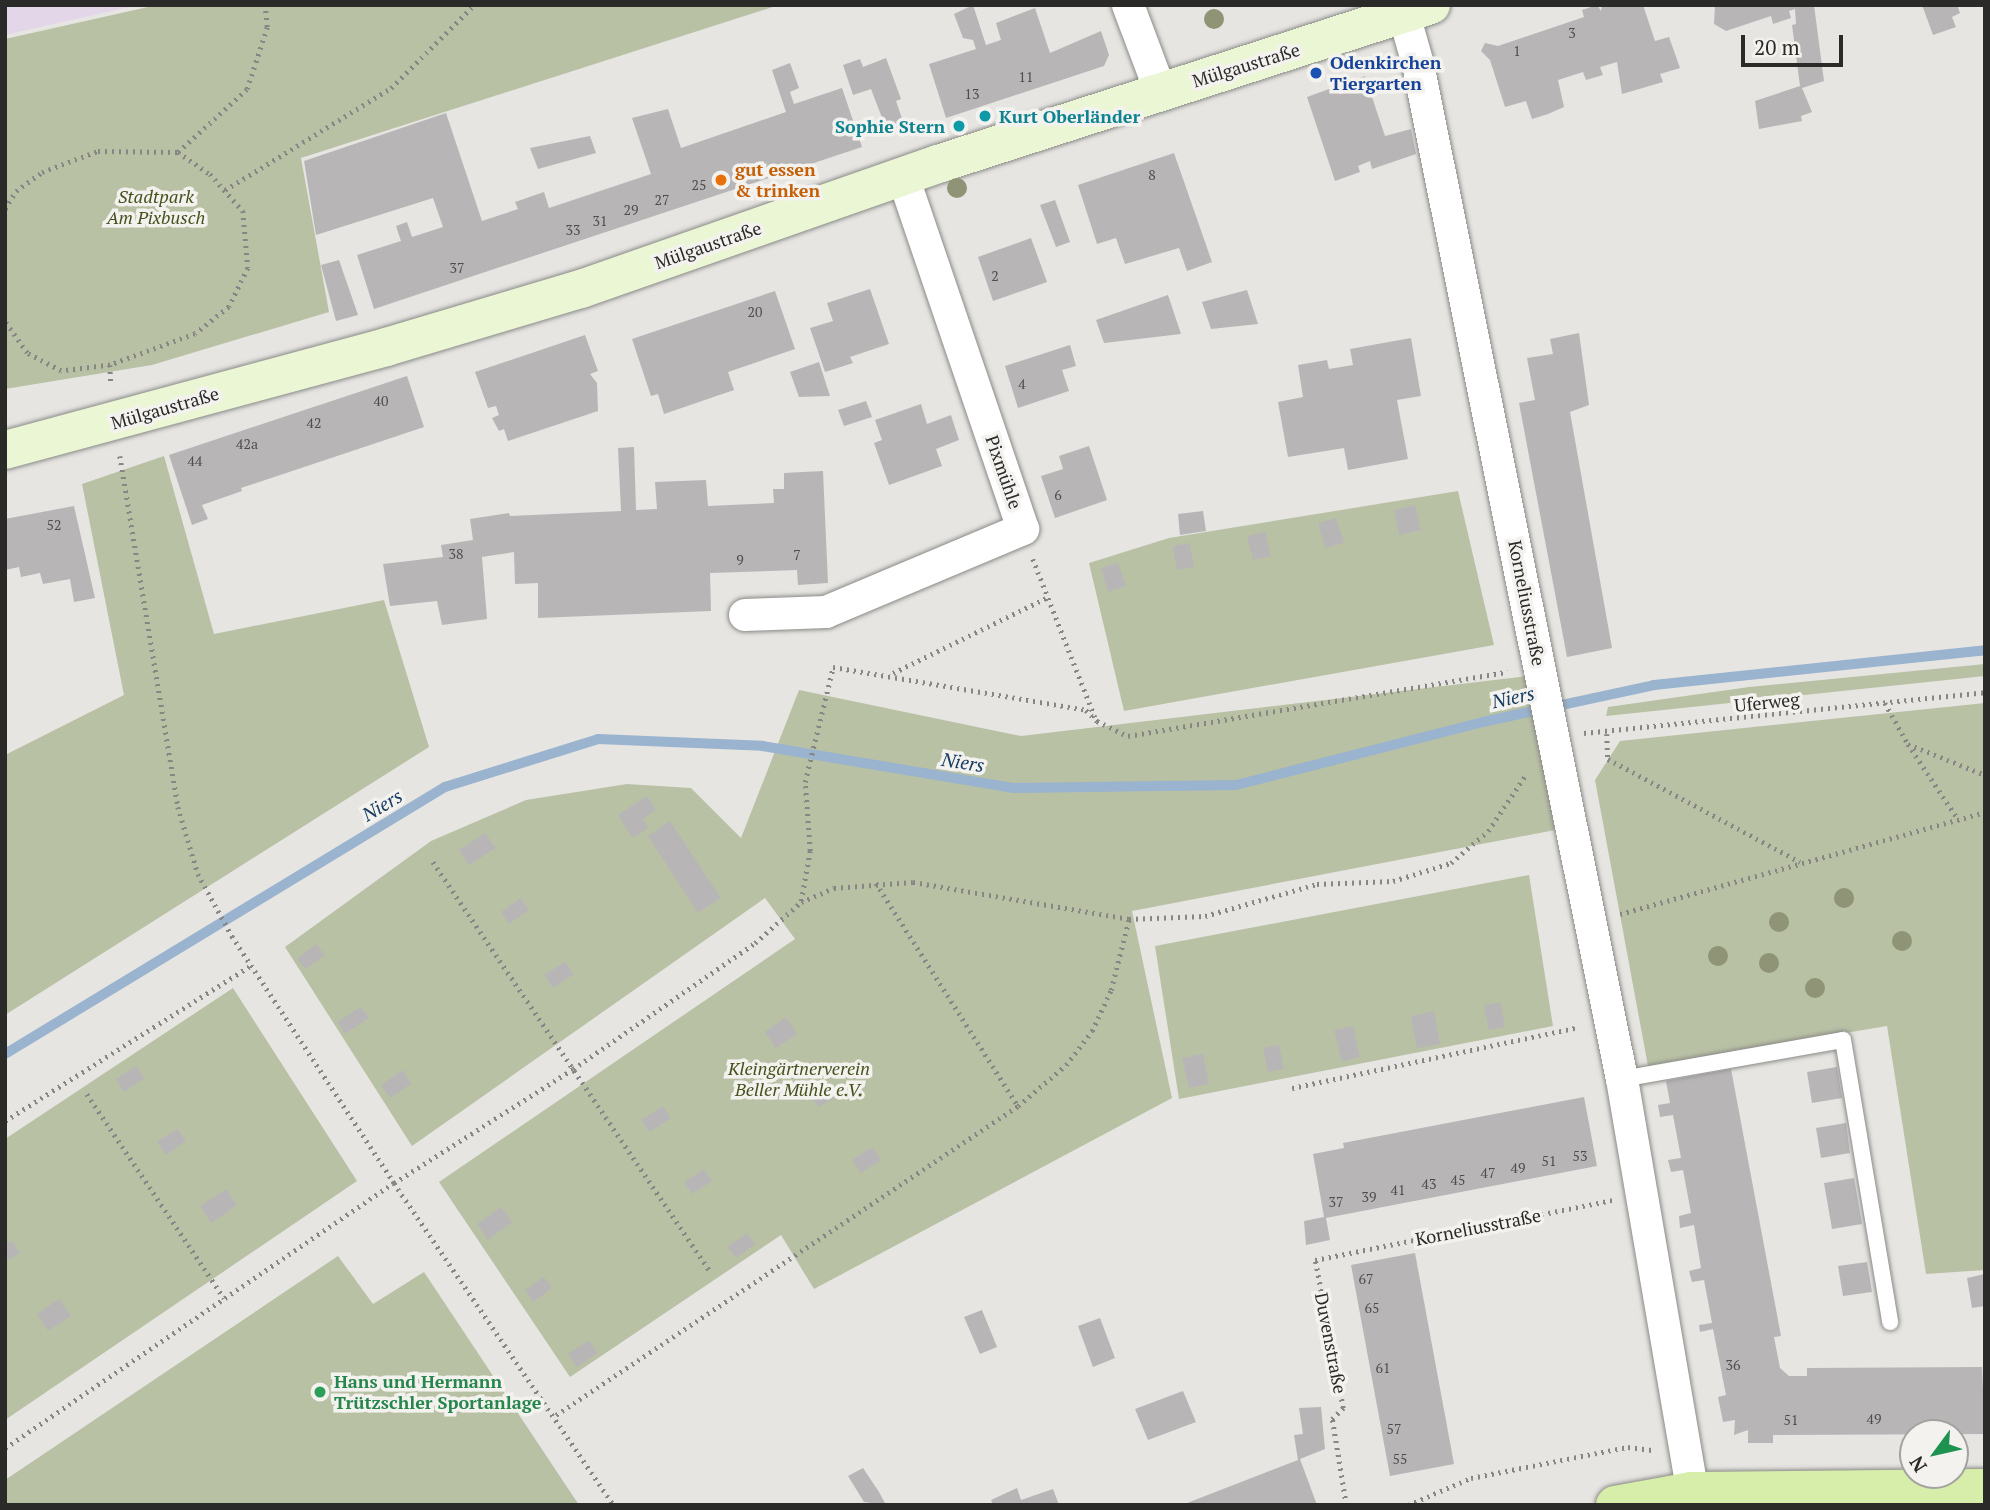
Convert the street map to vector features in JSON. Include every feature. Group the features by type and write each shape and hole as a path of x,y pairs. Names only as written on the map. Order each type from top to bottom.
{"main road":[{"path":"1615,1505 1693,1498 1985,1488"}],"street":[{"path":"1128,5 1160,90"},
{"name":"Mülgaustraße","path":"5,450 114,422 581,289 903,176 1160,90 1417,10"},
{"name":"Korneliusstraße","path":"1417,10 1418,64 1622,1079 1693,1498"},
{"name":"Pixmühle","path":"745,615 826,612 1023,529 903,176"}],"lane":[{"path":"1622,1079 1843,1040 1890,1322"}],"path":[{"path":"178,152 247,89 267,27 265,5"},
{"path":"225,190 391,88 474,5"},
{"path":"5,209 16,191 42,172 98,151 178,152 225,190 243,211 248,268 229,307 195,334 110,365 61,371 27,353 5,322"},
{"path":"110,365 114,422 184,838 215,908 232,936 394,1183 556,1415 614,1505"},
{"path":"1023,529 1046,598 1097,721"},
{"path":"892,674 1046,598"},
{"path":"801,902 810,850 806,782 834,667 892,674 1086,710 1097,721 1128,736 1541,676"},
{"name":"Uferweg","path":"1552,735 1607,734 1985,692"},
{"path":"1885,703 1908,744 1958,819"},
{"path":"1607,734 1608,759 1801,862"},
{"path":"5,1448 394,1183 573,1069 755,943 801,902 834,888 876,883 948,887 1129,919 1205,916 1317,884 1393,881 1451,863 1488,831 1514,788 1552,735"},
{"path":"1908,744 1985,775"},
{"path":"1590,926 1801,862 1985,812"},
{"path":"433,862 709,1270"},
{"path":"876,883 1017,1106"},
{"path":"556,1415 1017,1106 1066,1065 1092,1031 1111,990 1129,919"},
{"path":"5,1121 252,965"},
{"path":"1292,1088 1609,1021"},
{"path":"87,1094 224,1298"},
{"name":"Korneliusstraße","path":"1315,1260 1641,1194"},
{"name":"Duvenstraße","path":"1315,1260 1343,1408 1332,1419 1346,1505"}],"shaded area":[{"path":"5,5 138,5 5,35"}],"green space":[{"name":"Stadtpark Am Pixbusch","path":"157,5 779,5 301,158 329,312 152,365 5,389 5,39"},
{"path":"164,456 214,634 384,600 429,747 5,1015 5,755 124,695 82,484"},
{"path":"1458,491 1494,645 1124,711 1089,563 1169,538"},
{"path":"1985,664 1985,676 1606,716 1608,707 1749,687"},
{"name":"Kleingärtnerverein Beller Mühle e.V.","path":"1529,676 1555,830 1132,911 1172,1098 814,1289 781,1235 570,1377 439,1182 795,939 765,898 412,1146 285,947 431,841 526,800 627,784 691,788 741,838 799,690 1021,736"},
{"path":"1985,703 1985,1270 1926,1274 1887,1026 1648,1066 1595,780 1620,741"},
{"path":"1529,875 1553,1026 1179,1099 1155,946"},
{"path":"233,988 357,1181 5,1420 5,1139"},
{"name":"Hans und Hermann Trützschler Sportanlage","path":"338,1256 373,1304 424,1272 579,1505 5,1505 5,1480"}],"building":[{"path":"973,5 986,45 1001,40 996,23 1035,8 1050,53 1101,31 1109,55 1104,66 946,118 929,64 976,49 973,40 963,38 954,14"},
{"path":"1597,5 1601,11 1602,5 1643,5 1655,41 1669,37 1680,68 1660,74 1663,82 1622,94 1617,62 1600,67 1603,75 1586,80 1583,72 1558,80 1564,107 1548,114 1532,119 1526,101 1505,107 1490,60 1481,51 1485,43 1498,46 1584,17 1582,10"},
{"path":"1715,5 1814,5 1824,81 1802,88 1812,112 1801,116 1802,121 1759,129 1755,101 1800,86 1792,25 1796,24 1795,9 1789,11 1791,18 1773,24 1771,16 1726,31 1714,24"},
{"path":"1922,5 1957,5 1960,13 1952,17 1956,27 1933,35"},
{"path":"886,58 901,99 896,101 906,130 889,136 871,89 853,95 843,65 860,59 863,67"},
{"path":"790,63 799,88 790,92 794,104 842,88 862,147 374,309 357,255 401,241 396,226 407,222 412,237 443,227 433,198 316,235 304,161 446,113 482,221 518,209 515,202 544,192 549,208 651,174 632,118 668,109 681,148 786,112 772,70"},
{"path":"1365,76 1385,136 1411,129 1416,154 1372,169 1370,161 1358,166 1360,172 1335,181 1307,97"},
{"path":"590,136 596,153 538,169 530,148"},
{"path":"1174,153 1212,262 1187,271 1179,248 1125,264 1116,238 1097,244 1078,185"},
{"path":"1055,200 1070,242 1056,247 1040,205"},
{"path":"1031,238 1047,282 993,301 978,257"},
{"path":"339,260 358,315 336,321 321,265"},
{"path":"870,289 889,344 850,357 853,363 825,372 810,328 833,321 827,303"},
{"path":"1247,290 1258,324 1211,329 1202,302"},
{"path":"775,291 795,349 728,372 734,390 664,414 658,394 651,396 632,339"},
{"path":"1168,295 1181,334 1104,343 1096,320"},
{"path":"1579,333 1589,405 1570,412 1612,648 1567,657 1519,403 1535,400 1527,358 1553,354 1550,339"},
{"path":"585,335 598,371 590,374 597,383 598,411 508,441 504,429 499,431 492,418 499,415 496,406 488,408 475,372"},
{"path":"1411,338 1421,396 1397,400 1408,459 1348,470 1344,448 1288,457 1278,402 1303,397 1298,365 1327,360 1329,369 1353,365 1350,349"},
{"path":"1070,345 1076,366 1062,370 1069,391 1018,408 1005,366"},
{"path":"819,362 830,396 799,397 790,372"},
{"path":"407,376 424,427 241,488 242,491 202,505 208,519 192,525 169,455"},
{"path":"866,401 872,417 844,426 838,410"},
{"path":"921,404 927,424 951,415 959,440 936,449 942,466 889,485 874,443 882,440 875,420"},
{"path":"1089,446 1107,500 1055,518 1041,476 1063,469 1059,456"},
{"path":"634,447 636,510 657,509 655,482 706,480 708,506 774,503 773,489 784,489 784,473 823,471 828,583 798,585 797,570 710,573 711,611 538,618 538,583 515,584 514,552 482,557 487,619 442,625 437,601 390,606 383,564 443,557 441,545 473,540 470,519 509,513 510,516 621,511 618,448"},
{"path":"1415,505 1421,530 1399,535 1394,510"},
{"path":"74,506 95,598 74,602 70,579 43,584 40,573 21,577 19,567 5,570 5,519"},
{"path":"1203,511 1206,531 1180,535 1178,514"},
{"path":"1336,518 1344,543 1325,548 1318,523"},
{"path":"1265,532 1271,556 1253,560 1247,536"},
{"path":"1190,543 1194,567 1177,570 1173,546"},
{"path":"1118,563 1126,586 1108,592 1101,568"},
{"path":"647,796 656,810 643,819 648,828 633,838 618,815"},
{"path":"670,821 721,898 698,913 648,836"},
{"path":"485,833 496,848 469,865 459,850"},
{"path":"521,898 529,910 509,924 501,912"},
{"path":"316,944 325,955 306,969 297,959"},
{"path":"565,962 574,974 553,988 544,975"},
{"path":"1500,1002 1505,1027 1489,1030 1484,1005"},
{"path":"361,1007 369,1018 345,1034 337,1022"},
{"path":"1434,1011 1440,1044 1417,1048 1411,1016"},
{"path":"786,1017 797,1034 776,1048 765,1032"},
{"path":"1353,1026 1360,1057 1342,1062 1334,1030"},
{"path":"1279,1045 1284,1069 1268,1072 1263,1048"},
{"path":"1203,1054 1209,1084 1189,1088 1182,1058"},
{"path":"136,1066 144,1078 124,1092 116,1079"},
{"path":"1837,1067 1842,1098 1812,1103 1807,1072"},
{"path":"1731,1069 1781,1336 1774,1337 1780,1368 1789,1376 1807,1376 1807,1368 1982,1367 1985,1434 1969,1434 1969,1419 1899,1419 1899,1434 1773,1435 1773,1443 1748,1443 1748,1430 1734,1435 1735,1420 1723,1422 1718,1397 1726,1395 1713,1329 1700,1332 1699,1325 1712,1323 1704,1280 1692,1282 1689,1271 1701,1268 1694,1225 1680,1228 1679,1216 1691,1213 1683,1170 1671,1172 1668,1160 1681,1158 1673,1115 1660,1117 1658,1105 1670,1103 1666,1081"},
{"path":"403,1070 411,1084 390,1098 381,1085"},
{"path":"831,1083 840,1094 818,1107 810,1095"},
{"path":"1584,1097 1597,1166 1326,1218 1330,1240 1306,1245 1304,1221 1324,1217 1313,1154 1344,1148 1343,1143"},
{"path":"663,1106 671,1118 650,1132 641,1120"},
{"path":"1846,1123 1850,1153 1821,1158 1816,1128"},
{"path":"177,1129 186,1141 166,1155 157,1142"},
{"path":"872,1147 881,1160 861,1173 852,1160"},
{"path":"704,1169 712,1181 692,1194 684,1182"},
{"path":"1854,1178 1862,1224 1832,1229 1824,1183"},
{"path":"226,1189 237,1205 211,1223 200,1206"},
{"path":"501,1207 512,1222 488,1240 477,1224"},
{"path":"747,1233 755,1244 736,1258 727,1247"},
{"path":"12,1241 20,1253 6,1261 5,1245"},
{"path":"1415,1253 1454,1464 1390,1476 1351,1265"},
{"path":"1867,1262 1872,1292 1843,1296 1838,1266"},
{"path":"1985,1274 1985,1306 1972,1308 1967,1278"},
{"path":"544,1277 552,1288 533,1302 525,1290"},
{"path":"59,1299 71,1316 48,1331 37,1314"},
{"path":"982,1310 997,1347 980,1354 964,1317"},
{"path":"1100,1318 1115,1358 1093,1367 1078,1326"},
{"path":"589,1340 598,1353 577,1367 568,1354"},
{"path":"1183,1391 1196,1422 1148,1440 1135,1409"},
{"path":"1321,1407 1325,1449 1300,1459 1317,1505 1182,1505 1298,1460 1294,1435 1303,1434 1299,1408"},
{"path":"863,1468 886,1505 864,1502 848,1476"},
{"path":"1017,1488 1021,1500 1053,1489 1059,1505 993,1505 991,1500"}],"waterway":[{"name":"Niers","path":"5,1054 445,787 598,739 762,746 1013,788 1236,785 1483,722 1654,685 1985,650"}],"place":[{"name":"Odenkirchen Tiergarten","path":"1316,73"},
{"name":"Kurt Oberländer","path":"985,116"},
{"name":"Sophie Stern","path":"959,126"},
{"name":"gut essen & trinken","path":"721,180"},
{"name":"Hans und Hermann Trützschler Sportanlage","path":"320,1392"}]}
